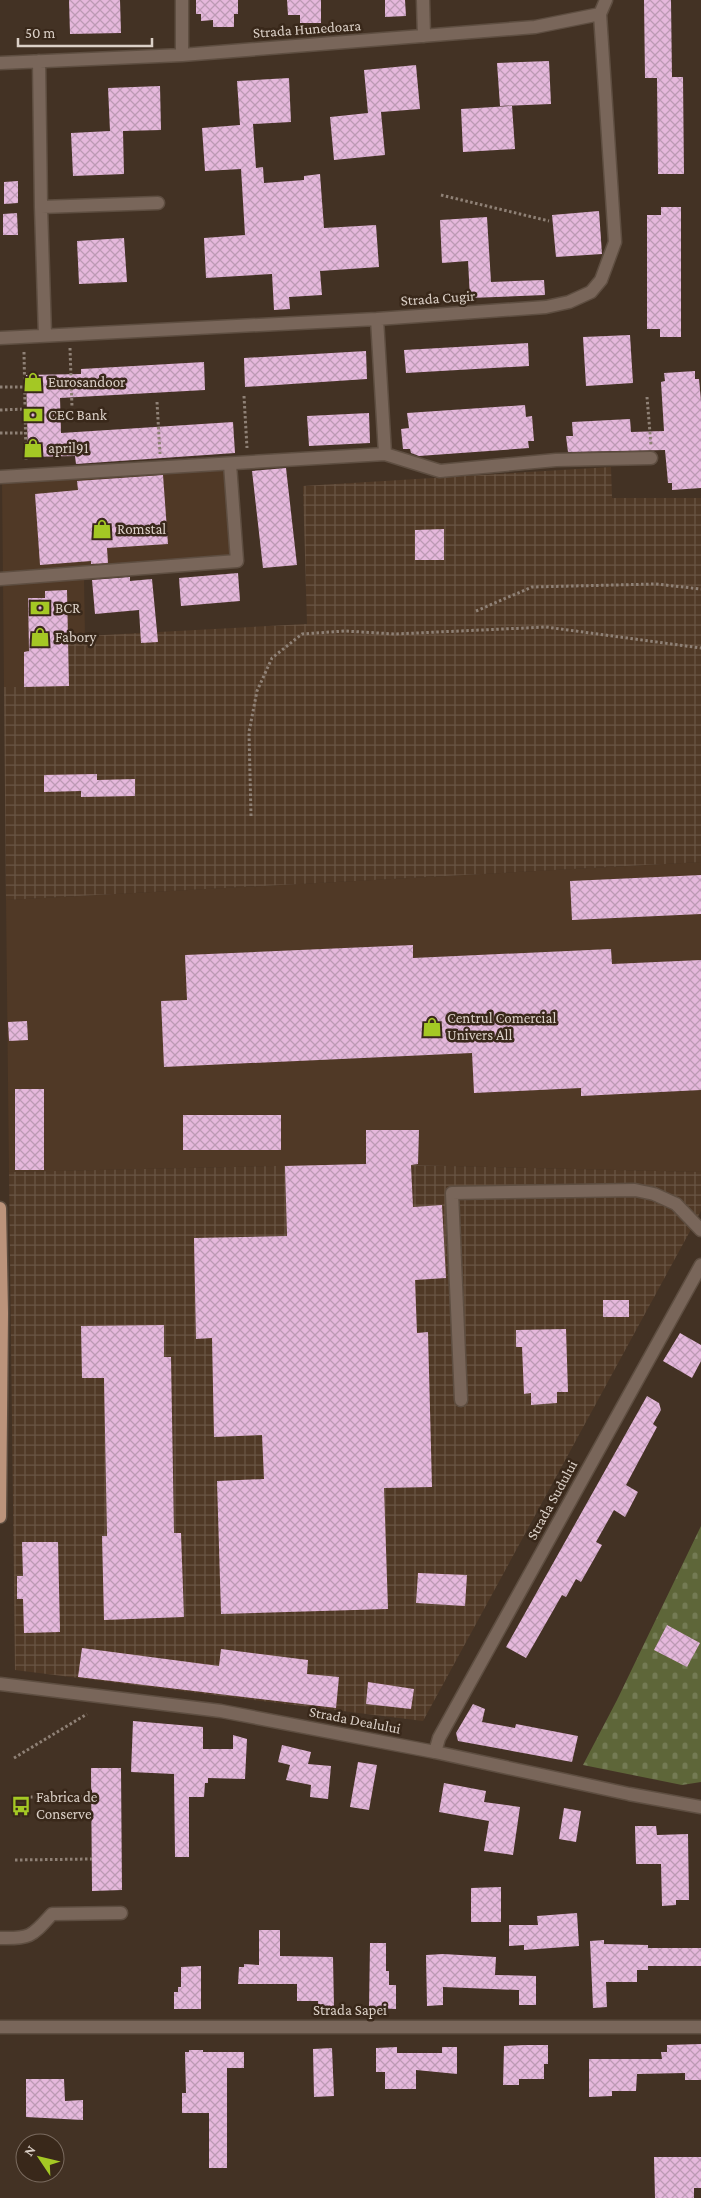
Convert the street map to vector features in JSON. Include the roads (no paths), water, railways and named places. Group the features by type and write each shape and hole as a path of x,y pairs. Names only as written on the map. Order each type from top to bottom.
{"main road":[{"path":"0,1208 0,1517"}],"street":[{"path":"182,0 182,55"},
{"path":"423,0 424,36"},
{"path":"600,14 606,0"},
{"name":"Strada Hunedoara","path":"0,63 182,55 535,27 600,14"},
{"name":"Strada Cugir","path":"0,338 377,319 546,307 569,302 591,292 601,280 614,242 600,14"},
{"path":"39,61 45,335"},
{"path":"41,207 158,202"},
{"path":"377,319 385,454"},
{"path":"0,477 385,454 440,471 556,460 652,458"},
{"path":"0,579 237,562 230,464"},
{"path":"462,1400 452,1193 635,1190 654,1194 676,1204 701,1230"},
{"name":"Strada Sudului","path":"436,1752 439,1738 701,1266"},
{"name":"Strada Dealului","path":"0,1684 221,1711 436,1752 629,1794 701,1807"},
{"path":"0,1938 33,1935 52,1914 121,1913"},
{"name":"Strada Sapei","path":"0,2027 701,2026"}],"place":[{"name":"Eurosandoor","path":"33,382"},
{"name":"CEC Bank","path":"33,415"},
{"name":"april91","path":"33,448"},
{"name":"Romstal","path":"102,529"},
{"name":"BCR","path":"40,608"},
{"name":"Fabory","path":"40,637"},
{"name":"Centrul Comercial Univers All","path":"432,1027"},
{"name":"Fabrica de Conserve","path":"21,1806"}]}
